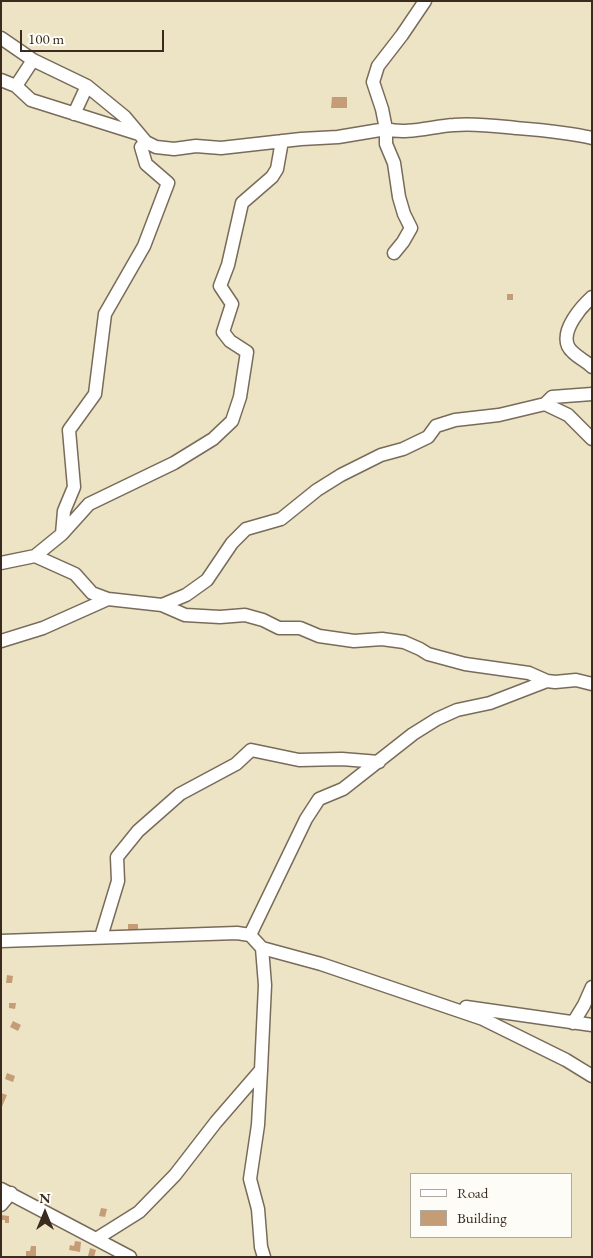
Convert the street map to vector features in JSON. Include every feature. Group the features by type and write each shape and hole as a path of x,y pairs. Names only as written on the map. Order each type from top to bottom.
{"street":[{"path":"394,253 412,228 404,214 399,197 394,163 386,144 386,129 374,82 378,66 425,1"},
{"path":"1,38 33,60 87,86 125,117 142,138 146,164 168,183 144,246 105,314 95,394 69,430 74,487 64,511 62,534"},
{"path":"16,86 33,60"},
{"path":"1,80 16,86 31,100 142,138 156,147 174,149 196,146 221,148 338,137 386,129 393,131 455,124 574,134 592,138"},
{"path":"74,114 87,86"},
{"path":"1,564 35,556 62,534 89,504 174,463 213,439 232,421 240,396 247,352 230,340 223,332 232,304 220,286 228,264 242,203 272,177 277,169 282,141"},
{"path":"592,297 576,316 566,336 568,346 592,367"},
{"path":"162,606 186,595 206,580 232,543 246,529 281,519 317,490 341,474 381,455 403,449 428,437 436,426 455,420 499,415 545,404 552,397 592,394"},
{"path":"545,404 568,415 592,439"},
{"path":"35,556 75,574 92,593 108,599 162,606 186,614 220,617 245,615 263,620 279,628 300,628 320,636 354,641 382,639 404,642 428,654 482,668 529,673 546,681 576,680 592,684"},
{"path":"1,641 43,628 108,599"},
{"path":"250,935 306,819 319,799 343,789 413,734 437,719 457,710 490,703 546,681"},
{"path":"100,937 118,881 117,857 138,831 180,794 236,764 252,750 299,760 342,759 379,762"},
{"path":"1,941 237,932 250,935 262,948 321,964 483,1019 566,1060 592,1076"},
{"path":"262,948 265,985 261,1070 257,1134 250,1179 258,1209 261,1247 264,1257"},
{"path":"573,1023 592,987"},
{"path":"436,1003 592,1025"},
{"path":"96,1239 139,1212 175,1175 216,1122 261,1070"},
{"path":"1,1206 6,1191 124,1255"}],"building":[{"path":"332,97 347,97 347,108 331,108"},
{"path":"507,294 513,294 513,300 507,300"},
{"path":"128,924 138,924 138,930 128,930"},
{"path":"7,975 13,976 12,983 6,983"},
{"path":"9,1003 16,1003 15,1009 9,1008"},
{"path":"13,1021 21,1025 18,1031 10,1027"},
{"path":"7,1073 15,1076 13,1082 5,1079"},
{"path":"1,1093 7,1095 1,1109"},
{"path":"101,1208 107,1209 105,1217 99,1216"},
{"path":"1,1215 9,1216 9,1223 1,1220"},
{"path":"75,1241 81,1242 80,1252 69,1250 70,1245 74,1246"},
{"path":"31,1246 36,1246 36,1257 26,1257 26,1251 30,1251"},
{"path":"90,1248 96,1250 94,1257 88,1256"}]}
